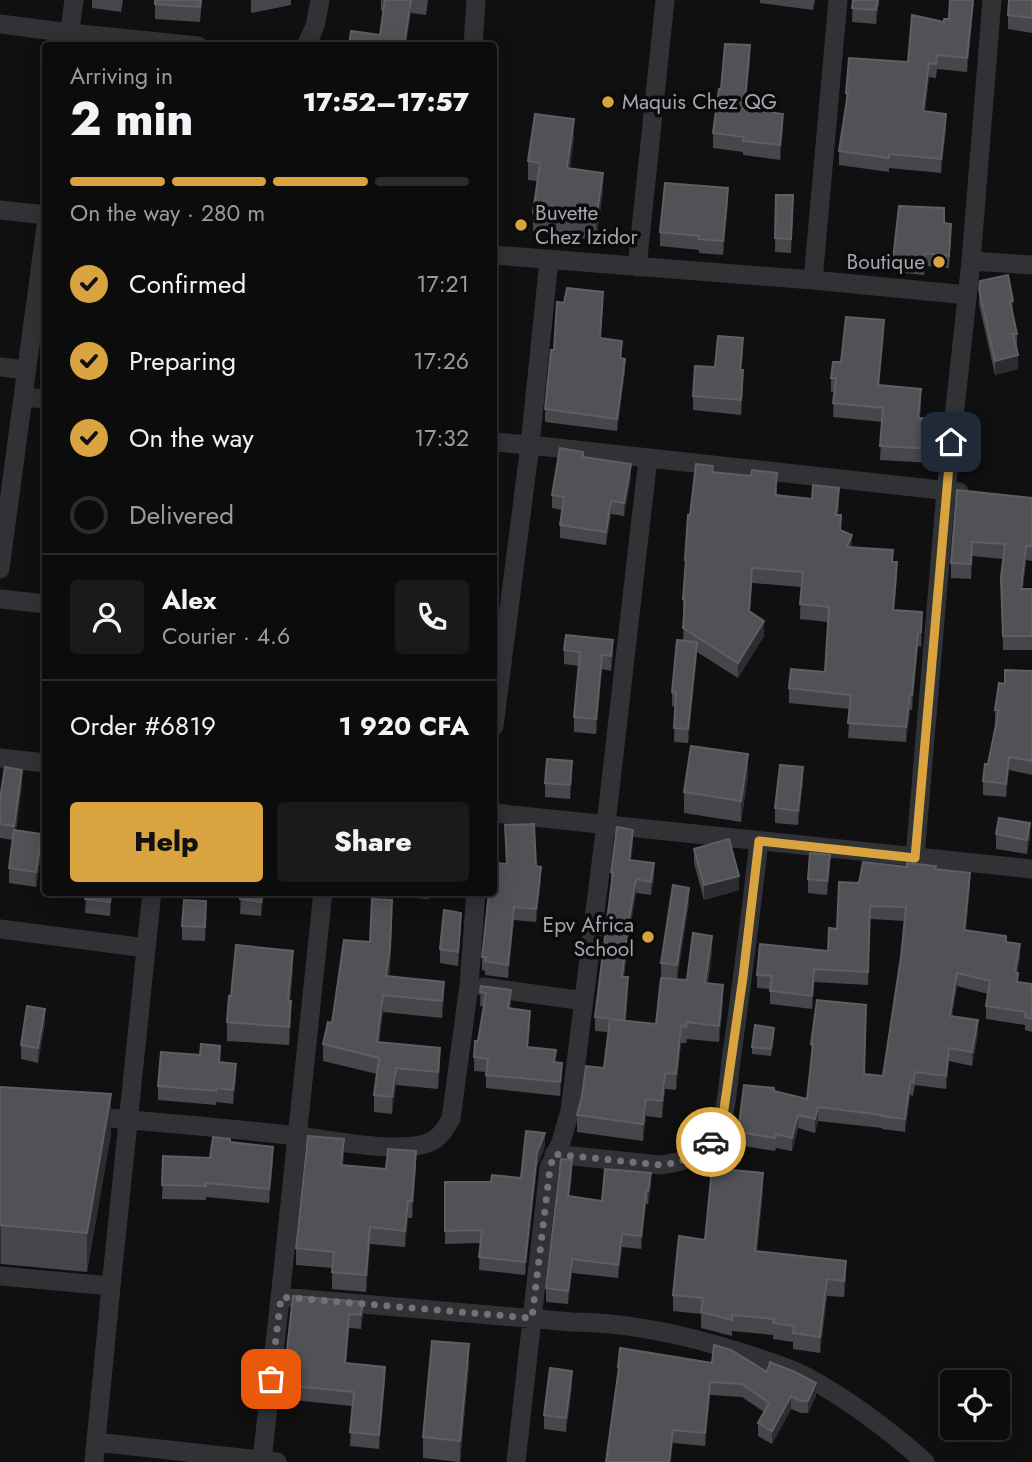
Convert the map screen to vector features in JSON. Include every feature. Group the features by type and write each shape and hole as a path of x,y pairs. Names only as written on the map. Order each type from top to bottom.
{"street":[{"path":"69,39 74,0"},
{"path":"308,42 320,0"},
{"path":"473,42 476,0"},
{"path":"637,267 665,0"},
{"path":"813,280 838,0"},
{"path":"915,858 946,491 971,261 992,0"},
{"path":"0,24 69,39 124,42"},
{"path":"0,210 42,215"},
{"path":"0,569 42,255"},
{"path":"497,255 813,280 967,296"},
{"path":"497,702 530,444 549,260"},
{"path":"971,261 1032,265"},
{"path":"0,367 26,370"},
{"path":"23,397 42,399"},
{"path":"497,442 983,495"},
{"path":"516,1462 550,1168 570,1111 648,458"},
{"path":"0,599 42,604"},
{"path":"0,758 42,763"},
{"path":"497,813 1032,869"},
{"path":"554,1154 660,1165 677,1163 692,1157 713,1140 723,1116 759,841"},
{"path":"94,1462 152,896"},
{"path":"96,1442 269,1461 296,1136 323,896"},
{"path":"64,1114 379,1146 404,1147 430,1143 442,1135 451,1119 468,985 476,896"},
{"path":"0,929 146,948"},
{"path":"468,985 584,1001"},
{"path":"0,1276 111,1286"},
{"path":"281,1297 594,1322 664,1332 724,1347 778,1364 805,1376 872,1419 925,1462"}],"building":[{"path":"155,0 201,0 200,7 155,4"},
{"path":"385,0 411,0 405,42 350,42 351,31 380,35"},
{"path":"853,0 878,0 876,10 852,8"},
{"path":"950,0 973,0 967,58 937,55 936,64 929,63 923,111 946,114 941,159 889,154 889,158 839,151 848,93 849,58 908,62 912,15 944,22 944,19 949,19"},
{"path":"1009,0 1032,0 1032,18 1008,15"},
{"path":"725,44 750,45 744,109 783,114 780,145 743,141 744,137 713,133"},
{"path":"535,114 574,119 567,168 603,173 596,221 533,213 540,163 528,161"},
{"path":"665,183 728,188 723,241 660,232"},
{"path":"776,195 793,195 791,239 775,238"},
{"path":"899,206 944,208 944,223 951,224 949,256 925,253 924,262 893,259"},
{"path":"1008,275 1017,334 1013,334 1018,355 995,361 979,289 980,281"},
{"path":"567,288 603,292 600,338 622,341 620,358 625,359 617,419 545,409 551,350 554,350 557,302 564,303"},
{"path":"846,317 884,320 878,385 921,389 918,418 934,419 932,449 880,446 883,408 833,403 836,378 831,378 833,362 841,362"},
{"path":"718,336 743,338 741,400 693,396 695,366 715,367"},
{"path":"560,448 583,452 583,457 631,464 624,503 611,501 606,532 560,525 564,497 552,495"},
{"path":"696,464 713,466 712,472 751,476 752,470 777,473 775,495 812,499 813,485 839,488 836,515 841,515 840,530 852,535 847,547 893,550 892,562 897,562 893,610 922,612 906,727 848,723 851,695 789,688 791,669 825,672 829,607 800,604 803,572 752,568 749,611 764,621 738,663 683,628 688,515"},
{"path":"957,490 1032,498 1032,546 1026,546 1021,589 1032,589 1032,636 1003,636 1001,577 1005,544 972,542 971,564 951,563"},
{"path":"566,635 613,640 611,656 602,655 596,719 574,717 580,652 564,650"},
{"path":"677,640 697,642 688,729 674,728 676,693 672,692"},
{"path":"1005,670 1032,671 1032,761 1009,757 1006,784 983,781 999,710 995,710 999,683 1005,684"},
{"path":"691,746 748,754 741,801 684,792"},
{"path":"547,759 572,761 570,785 545,783"},
{"path":"780,765 803,767 798,811 775,808"},
{"path":"5,767 22,770 14,826 0,824 0,799"},
{"path":"999,818 1030,823 1027,840 996,834"},
{"path":"534,824 536,866 541,867 536,909 514,907 508,965 485,961 486,957 482,957 489,896 497,896 497,863 507,864 505,825"},
{"path":"617,827 633,830 629,860 654,863 651,882 636,879 622,977 628,977 624,1020 595,1017"},
{"path":"14,830 42,834 36,872 9,868"},
{"path":"729,839 739,876 704,885 694,849"},
{"path":"810,853 830,855 827,881 808,879"},
{"path":"863,862 907,867 907,863 970,873 964,930 1006,936 1006,942 1020,944 1015,972 1018,973 1017,982 1032,984 1032,1019 1025,1017 1026,1012 986,1006 990,981 957,973 950,1016 978,1020 972,1052 949,1048 946,1076 915,1072 913,1083 910,1082 905,1119 818,1107 815,1119 798,1115 792,1138 776,1134 775,1138 738,1132 744,1085 774,1088 774,1091 807,1099 817,1000 866,1005 864,1074 883,1076 906,907 870,906 868,972 814,969 812,996 770,991 772,976 757,975 760,944 828,951 829,928 837,929 839,882 859,883"},
{"path":"673,885 689,888 677,965 661,963"},
{"path":"85,896 111,896 110,902 85,899"},
{"path":"240,896 262,896 261,902 240,899"},
{"path":"372,899 392,900 386,976 444,982 442,1001 383,995 377,1042 440,1048 438,1072 396,1068 392,1097 374,1095 379,1058 323,1044 328,1022 332,1023 344,940 370,942"},
{"path":"184,900 206,901 205,927 182,926"},
{"path":"444,910 461,913 458,952 440,949"},
{"path":"693,933 712,936 705,983 723,985 719,1026 687,1022 686,1027 681,1026 676,1074 665,1073 662,1101 646,1099 643,1124 577,1115 586,1066 604,1068 610,1019 656,1024 661,978 687,980"},
{"path":"236,945 293,951 288,1001 291,1001 289,1027 227,1022"},
{"path":"481,986 511,990 508,1008 530,1011 527,1047 556,1050 554,1062 562,1063 560,1082 486,1075 488,1059 474,1057 486,993 480,992"},
{"path":"27,1006 45,1009 38,1048 21,1045"},
{"path":"755,1025 774,1028 771,1049 752,1047"},
{"path":"201,1044 220,1046 219,1062 236,1064 233,1090 158,1086 161,1052 200,1055"},
{"path":"0,1087 111,1094 87,1233 0,1225"},
{"path":"526,1131 545,1133 537,1153 525,1262 479,1257 482,1230 445,1231 445,1182 491,1182 492,1175 521,1178"},
{"path":"308,1136 344,1139 341,1165 386,1169 388,1149 416,1151 412,1201 408,1201 405,1231 370,1227 366,1275 332,1272 334,1252 296,1248"},
{"path":"213,1137 230,1139 230,1142 273,1147 269,1189 206,1183 206,1186 162,1185 163,1156 210,1158"},
{"path":"561,1159 572,1160 568,1196 602,1201 605,1169 651,1173 646,1191 641,1236 622,1234 618,1265 572,1259 568,1291 546,1288"},
{"path":"712,1168 763,1173 755,1251 846,1261 844,1281 827,1279 820,1337 793,1333 794,1326 773,1323 774,1319 732,1315 732,1320 701,1312 703,1298 673,1295 679,1236 705,1240"},
{"path":"293,1296 363,1302 361,1315 349,1314 345,1363 385,1367 379,1435 350,1432 354,1392 283,1385"},
{"path":"432,1341 469,1344 460,1441 423,1437"},
{"path":"714,1345 731,1350 767,1372 770,1362 816,1383 808,1401 791,1396 772,1431 758,1423 769,1403 742,1384 710,1382 705,1433 673,1430 669,1462 606,1462 620,1348 712,1363"},
{"path":"550,1368 572,1371 566,1418 544,1415"}],"way so far":[{"path":"271,1379 281,1297 532,1318 550,1168 554,1154 660,1165 677,1163 692,1157 711,1142"}],"place":[{"name":"Maquis Chez QG","path":"608,102"},
{"name":"Buvette Chez Izidor","path":"521,225"},
{"name":"Boutique","path":"939,262"},
{"name":"Epv Africa School","path":"648,937"}],"route":[{"path":"711,1142 723,1116 759,841 915,858 951,442"}]}
